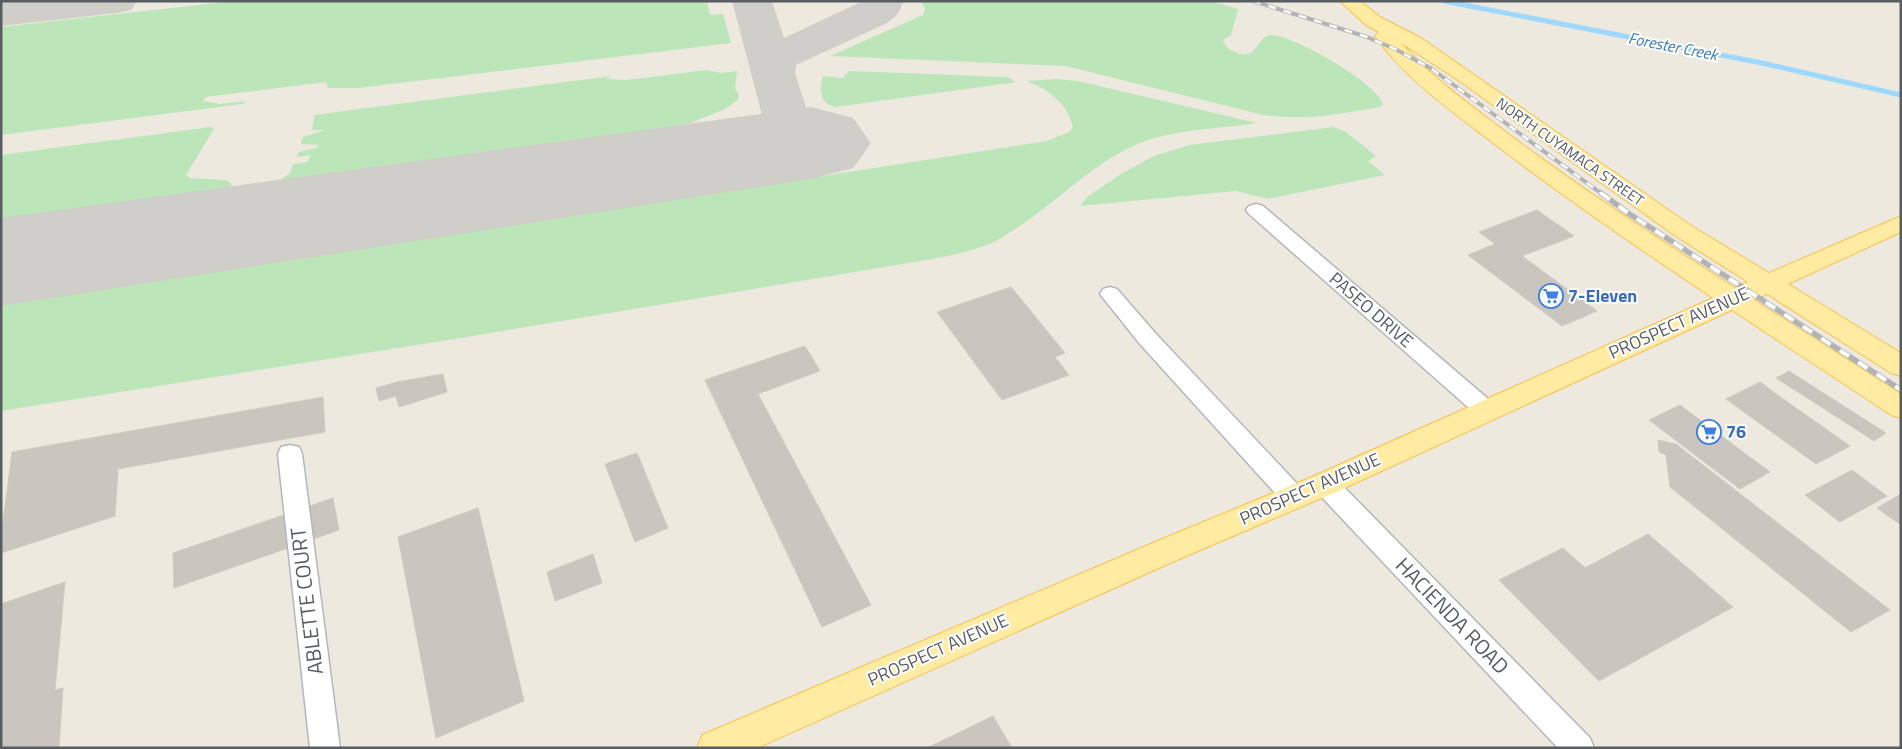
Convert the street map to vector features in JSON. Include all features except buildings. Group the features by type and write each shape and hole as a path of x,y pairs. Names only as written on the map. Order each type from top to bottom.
{"main road":[{"name":"NORTH CUYAMACA STREET","path":"1349,1 1373,21 1401,55 1452,101 1486,127 1626,229 1901,408"},
{"name":"NORTH CUYAMACA STREET","path":"1373,21 1414,42 1682,230 1901,366"},
{"name":"PROSPECT AVENUE","path":"715,748 1158,554 1325,484 1901,223"}],"street":[{"name":"PASEO DRIVE","path":"1256,210 1486,410"},
{"path":"1110,294 1148,339 1294,497"},
{"name":"ABLETTE COURT","path":"290,454 325,748"},
{"name":"HACIENDA ROAD","path":"1325,484 1579,748"}],"green space":[{"path":"234,1 707,1 710,15 723,14 731,43 358,88 328,88 326,82 205,97 203,101 220,104 247,101 242,104 1,135 1,27"},
{"path":"921,1 1211,1 1238,9 1231,35 1223,40 1225,45 1231,50 1247,54 1252,52 1262,40 1270,35 1296,42 1332,61 1366,84 1383,104 1380,107 1336,114 1308,117 1279,117 1263,115 1066,66 830,56 923,15 925,9"},
{"path":"707,70 722,73 737,71 735,89 739,94 738,100 723,110 688,124 275,183 289,174 293,164 307,162 311,155 296,157 299,152 316,148 319,145 301,144 303,137 325,130 312,130 314,115 611,76 606,79 627,80"},
{"path":"849,71 1007,77 1016,82 836,107 830,106 823,100 822,96 823,76 843,78"},
{"path":"1057,79 1078,81 1257,123 1177,133 1131,147 1102,164 1034,216 1001,238 982,247 957,254 461,338 1,411 1,304 1047,141 1069,132 1073,127 1062,104 1056,98 1027,81"},
{"path":"211,127 214,129 186,175 190,178 226,180 232,184 229,190 1,222 1,155"},
{"path":"1334,127 1346,132 1376,156 1368,161 1385,175 1268,199 1236,191 1080,206 1087,197 1121,174 1154,156 1189,145"}],"waterway":[{"name":"Forester Creek","path":"1444,1 1762,63 1901,95"}],"taxiway":[{"path":"1,14 117,1"},
{"path":"752,1 773,73"},
{"path":"773,73 774,61 778,57 872,14 883,6 884,1"},
{"path":"773,73 794,145"}],"runway":[{"path":"1,262 811,143"}],"railway":[{"path":"1253,1 1367,37 1395,49 1432,69 1602,194"},
{"path":"1601,193 1628,213 1901,390"}],"place":[{"name":"7-Eleven","path":"1551,296"},
{"name":"76","path":"1709,432"}]}
